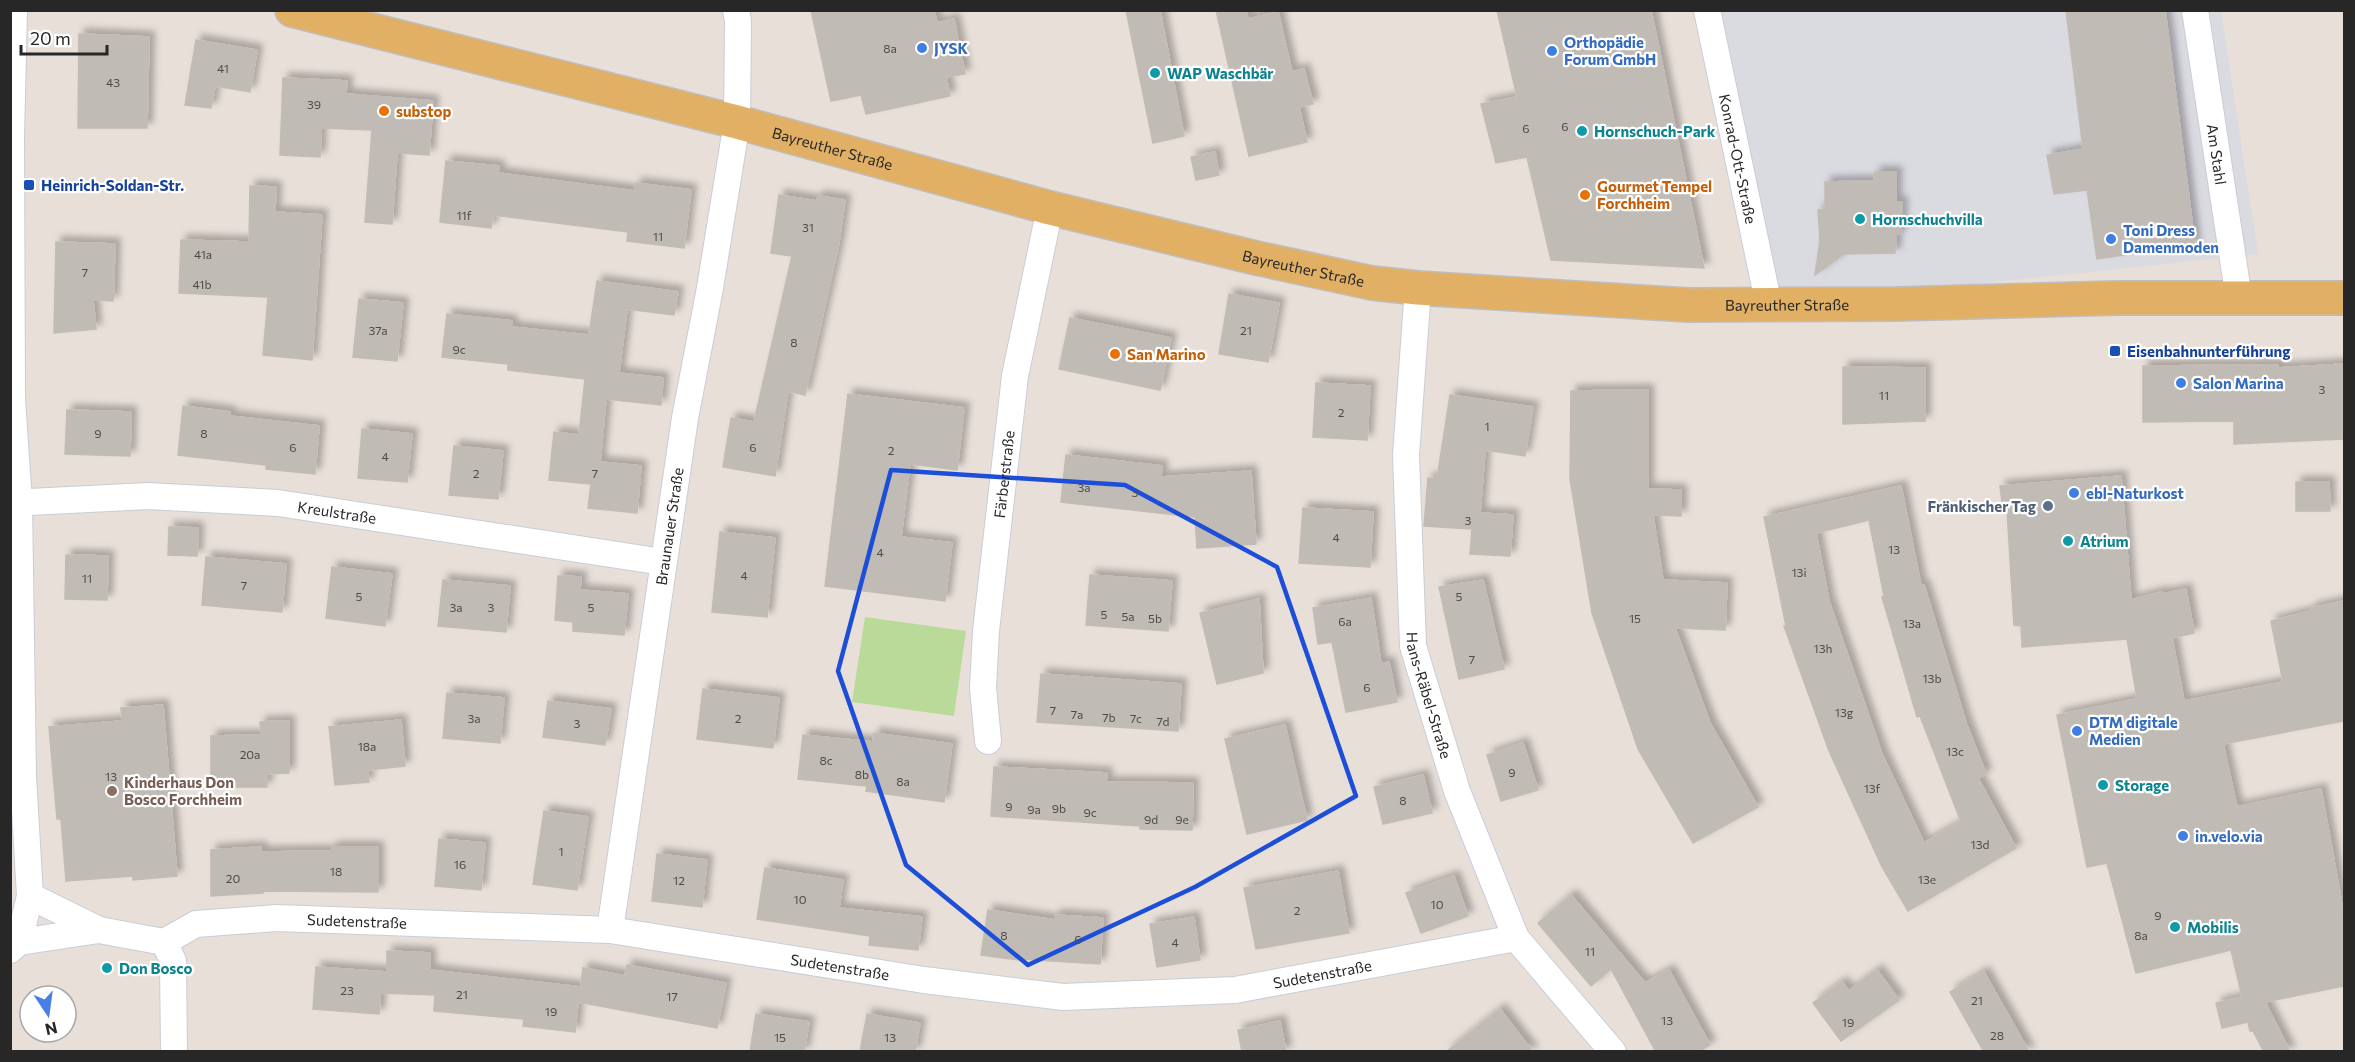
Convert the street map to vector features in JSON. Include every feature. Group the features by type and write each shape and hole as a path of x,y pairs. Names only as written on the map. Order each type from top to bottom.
{"main road":[{"name":"Bayreuther Straße","path":"292,10 737,122 1050,208 1256,258 1372,283 1688,305 1769,306 2116,298 2344,298"}],"street":[{"path":"14,10 11,138 12,387 23,776 30,896 15,946 99,930"},
{"name":"Braunauer Straße","path":"610,930 685,418 710,288 737,122 738,21 736,10"},
{"name":"Konrad-Ott-Straße","path":"1707,10 1769,306"},
{"name":"Am Stahl","path":"2195,10 2239,298"},
{"name":"Färberstraße","path":"988,741 983,688 986,631 1015,376 1050,208"},
{"name":"Hans-Räbel-Straße","path":"1418,288 1406,455 1413,646 1456,791 1516,938 1613,1052"},
{"name":"Kreulstraße","path":"15,503 148,496 278,503 663,562"},
{"path":"30,896 99,930 164,942 172,961 174,1052"},
{"name":"Sudetenstraße","path":"164,942 196,924 278,918 610,930 924,980 1063,997 1235,990 1516,938"}],"highlighted area":[{"path":"891,470 1125,485 1277,567 1356,796 1195,887 1028,965 906,865 838,671"}],"shaded area":[{"path":"1702,11 2221,11 2258,254 1769,306"}],"green space":[{"path":"865,617 966,631 954,716 852,702"}],"building":[{"path":"811,10 934,10 937,23 954,19 965,74 946,77 950,96 866,114 861,95 831,101"},
{"name":"WAP Waschbär","path":"1126,10 1160,10 1184,136 1153,143"},
{"path":"1216,10 1246,10 1248,19 1278,12 1292,72 1304,69 1313,104 1299,107 1307,142 1249,156"},
{"name":"Hornschuch-Park","path":"1497,10 1651,10 1704,268 1551,260 1527,157 1496,163 1481,104 1517,97"},
{"path":"2066,10 2165,10 2195,245 2097,259 2087,190 2054,194 2047,155 2083,149"},
{"path":"79,34 149,37 147,128 78,128"},
{"path":"196,40 257,50 250,92 215,86 211,108 185,105"},
{"path":"283,78 347,81 346,94 433,101 429,155 397,153 392,224 365,222 372,130 321,128 320,157 280,155"},
{"path":"1215,152 1219,175 1196,180 1191,157"},
{"path":"446,161 499,166 498,173 635,191 636,183 691,190 684,248 627,241 628,232 493,215 491,228 440,222"},
{"name":"Hornschuchvilla","path":"1875,172 1896,172 1896,202 1902,202 1901,234 1896,234 1895,253 1844,254 1815,275 1820,240 1818,210 1825,209 1825,182 1874,181"},
{"path":"250,186 276,187 275,212 322,215 312,360 263,355 268,297 179,293 181,240 249,242"},
{"path":"779,195 817,201 818,196 845,200 839,242 805,395 788,391 775,476 723,467 731,418 754,422 792,256 771,253"},
{"path":"56,242 115,244 113,301 93,300 96,329 54,333"},
{"path":"597,281 678,292 674,315 627,309 619,373 663,378 661,405 606,399 600,462 641,466 637,513 588,508 591,484 549,480 554,432 579,435 585,379 508,370 508,364 442,357 447,314 512,321 511,327 589,335"},
{"path":"1229,294 1279,303 1268,362 1219,354"},
{"path":"359,299 403,303 397,361 353,357"},
{"name":"San Marino","path":"1070,318 1171,338 1160,390 1059,369"},
{"path":"2344,364 2344,439 2234,444 2234,421 2143,422 2143,366 2278,365 2278,368"},
{"path":"1843,367 1925,368 1925,421 1843,424"},
{"path":"1316,383 1370,386 1367,440 1313,437"},
{"path":"1648,390 1648,489 1681,490 1681,516 1653,515 1663,580 1727,583 1725,630 1675,628 1710,723 1758,807 1693,843 1638,749 1592,613 1570,479 1571,391"},
{"path":"848,394 964,408 957,470 910,464 901,537 952,543 945,601 825,586"},
{"path":"1450,395 1533,407 1525,456 1485,450 1480,513 1513,515 1510,556 1470,554 1472,529 1424,526 1428,478 1437,479"},
{"path":"183,406 230,412 230,416 319,426 315,474 266,469 266,465 178,455"},
{"path":"67,410 131,412 130,456 65,454"},
{"path":"362,429 412,434 407,482 358,478"},
{"path":"454,446 503,451 498,499 449,495"},
{"path":"1066,455 1162,466 1161,477 1251,471 1256,544 1197,548 1195,517 1061,502"},
{"path":"2121,476 2131,600 2186,589 2194,633 2172,638 2184,701 2283,682 2271,621 2312,611 2311,608 2344,601 2344,721 2223,744 2237,807 2321,789 2344,916 2344,986 2265,1002 2290,1052 2264,1052 2253,1031 2250,1031 2248,1022 2222,1028 2216,1003 2242,997 2231,950 2136,973 2107,863 2087,867 2057,715 2137,699 2127,639 2022,647 2021,626 2014,625 2007,510 2003,511 2000,486"},
{"path":"2296,482 2329,482 2330,511 2296,511"},
{"path":"1901,486 1921,586 1924,585 1966,723 1986,774 1978,778 2016,848 1908,911 1882,867 1829,751 1784,626 1786,626 1764,517","holes":["1869,520 1884,596 1882,597 1917,717 1920,716 1961,822 1924,843 1882,754 1829,601 1816,533"]},
{"path":"1303,508 1373,512 1370,567 1299,563"},
{"path":"169,527 198,528 197,556 168,555"},
{"path":"720,532 775,538 767,617 712,612"},
{"path":"66,555 108,556 107,600 65,599"},
{"path":"206,557 286,564 282,612 202,605"},
{"path":"332,567 392,574 385,626 326,618"},
{"path":"1090,575 1172,581 1168,631 1086,625"},
{"path":"558,576 581,577 580,590 628,594 624,635 573,631 573,622 555,620"},
{"path":"443,580 510,586 506,632 438,626"},
{"path":"1483,580 1504,669 1459,679 1439,587"},
{"path":"1371,598 1381,664 1389,662 1397,702 1346,712 1332,642 1318,644 1313,608"},
{"path":"1259,599 1263,673 1217,684 1200,613"},
{"path":"1041,674 1181,684 1178,731 1037,722"},
{"path":"703,689 779,698 773,748 697,739"},
{"path":"447,693 504,698 500,743 443,738"},
{"path":"548,701 611,709 605,745 543,737"},
{"path":"163,705 177,876 133,880 133,876 66,881 61,819 57,819 49,727 122,721 121,708"},
{"path":"401,720 405,766 367,770 369,782 335,785 329,727"},
{"path":"289,721 289,773 267,774 267,787 211,787 211,736 261,735 260,722"},
{"path":"1285,725 1307,820 1247,834 1225,739"},
{"path":"874,733 952,744 944,802 866,791 867,786 798,779 803,735 873,742"},
{"path":"1523,743 1538,790 1501,801 1487,755"},
{"path":"994,767 1107,773 1106,782 1193,783 1192,830 1140,829 1140,826 991,816"},
{"path":"1423,775 1432,813 1383,824 1374,787"},
{"path":"544,811 588,817 577,890 533,884"},
{"path":"439,839 485,843 481,890 435,886"},
{"path":"261,847 261,852 332,851 332,847 378,847 378,892 263,891 263,893 211,896 211,850"},
{"path":"657,854 707,860 702,907 652,901"},
{"path":"765,868 843,880 839,908 922,917 918,950 869,945 870,936 757,919"},
{"path":"1338,871 1349,933 1256,949 1244,888"},
{"path":"1454,876 1468,916 1421,933 1406,893"},
{"path":"1571,895 1645,983 1669,970 1710,1045 1698,1052 1656,1052 1611,969 1591,986 1538,923"},
{"path":"988,910 1055,920 1055,915 1103,918 1100,964 1019,960 981,955"},
{"path":"1194,917 1200,960 1157,967 1150,924"},
{"path":"387,951 430,953 430,970 580,987 579,999 583,968 625,976 627,965 726,983 717,1028 578,1002 575,1032 523,1026 524,1019 434,1011 435,995 380,993 379,1014 313,1009 316,967 387,972"},
{"path":"1877,970 1899,1000 1841,1041 1813,1003 1842,982 1849,991"},
{"path":"1984,972 2029,1052 1984,1052 1950,992"},
{"path":"1500,1009 1533,1052 1446,1052"},
{"path":"756,1014 809,1022 804,1052 750,1052"},
{"path":"867,1014 920,1023 915,1052 860,1052"},
{"path":"1280,1021 1286,1052 1242,1052 1238,1030"}],"place":[{"name":"JYSK","path":"922,48"},
{"name":"Orthopädie Forum GmbH","path":"1552,51"},
{"name":"WAP Waschbär","path":"1155,73"},
{"name":"substop","path":"384,111"},
{"name":"Hornschuch-Park","path":"1582,131"},
{"name":"Heinrich-Soldan-Str.","path":"29,185"},
{"name":"Gourmet Tempel Forchheim","path":"1585,195"},
{"name":"Hornschuchvilla","path":"1860,219"},
{"name":"Toni Dress Damenmoden","path":"2111,239"},
{"name":"Eisenbahnunterführung","path":"2115,351"},
{"name":"San Marino","path":"1115,354"},
{"name":"Salon Marina","path":"2181,383"},
{"name":"ebl-Naturkost","path":"2074,493"},
{"name":"Fränkischer Tag","path":"2048,506"},
{"name":"Atrium","path":"2068,541"},
{"name":"DTM digitale Medien","path":"2077,731"},
{"name":"Storage","path":"2103,785"},
{"name":"Kinderhaus Don Bosco Forchheim","path":"112,791"},
{"name":"in.velo.via","path":"2183,836"},
{"name":"Mobilis","path":"2175,927"},
{"name":"Don Bosco","path":"107,968"}]}
